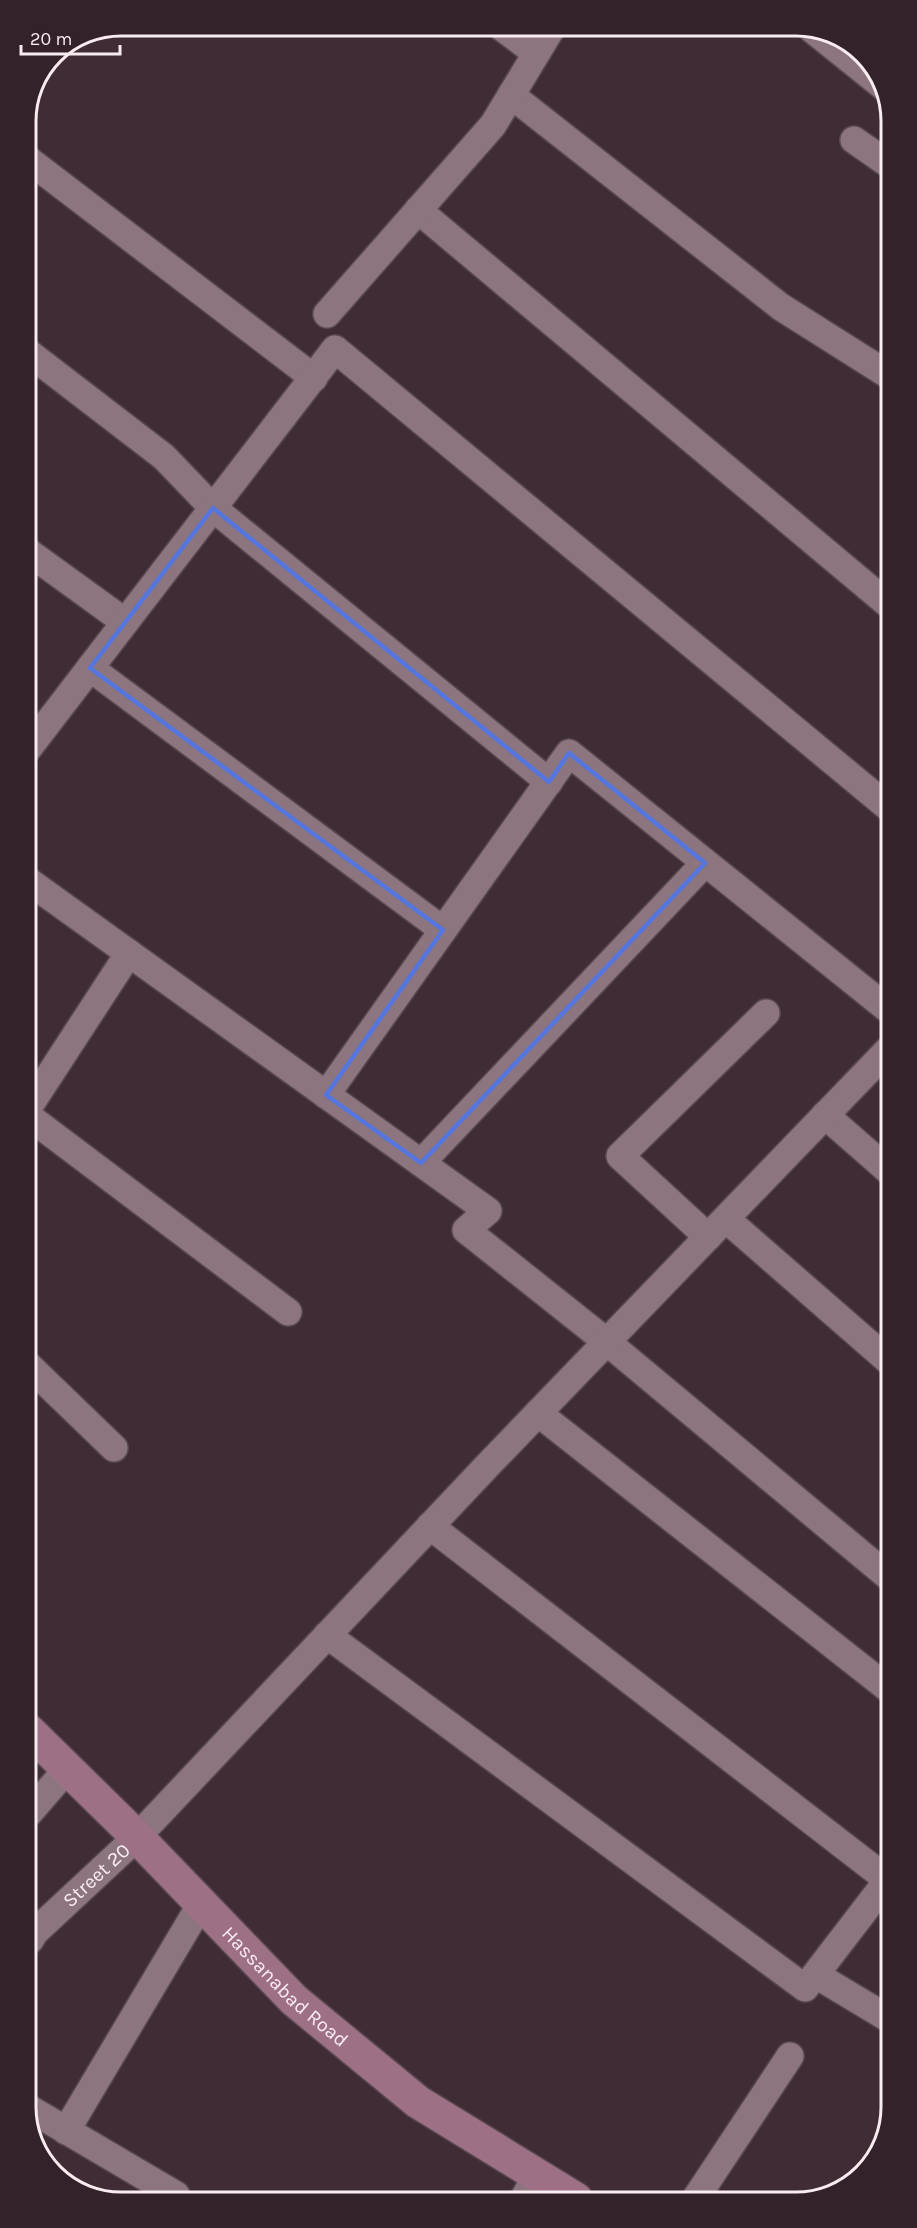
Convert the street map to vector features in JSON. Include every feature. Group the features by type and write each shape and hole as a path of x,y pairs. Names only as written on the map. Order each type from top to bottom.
{"street":[{"path":"513,36 536,53"},
{"path":"327,314 493,125 547,36"},
{"path":"827,42 865,72"},
{"path":"511,95 781,307 881,370"},
{"path":"854,140 881,159"},
{"path":"36,166 314,378"},
{"path":"418,210 881,598"},
{"path":"36,738 335,349 881,801"},
{"path":"36,359 164,458 213,508 549,782"},
{"path":"36,557 125,622"},
{"path":"90,668 443,930"},
{"path":"326,1095 569,753 881,1004"},
{"path":"421,1163 705,863"},
{"path":"36,886 488,1211 466,1230 607,1342 881,1570"},
{"path":"36,1096 129,953"},
{"path":"766,1012 620,1156 881,1355"},
{"name":"Street 20","path":"36,1931 137,1837 430,1526 881,1057"},
{"path":"825,1115 881,1164"},
{"path":"36,1122 288,1312"},
{"path":"36,1373 114,1448"},
{"path":"538,1413 881,1683"},
{"path":"430,1526 881,1871"},
{"path":"327,1635 805,1988 881,1890"},
{"name":"Hassanabad Road","path":"36,1737 137,1837 294,2000 418,2102 530,2188 547,2192"},
{"path":"36,1805 68,1768"},
{"path":"66,2131 201,1904"},
{"path":"816,1975 881,2014"},
{"path":"700,2192 790,2056"},
{"path":"36,2113 171,2192"}],"highlighted area":[{"path":"213,508 549,782 569,753 705,863 421,1163 326,1095 443,930 90,668"}]}
